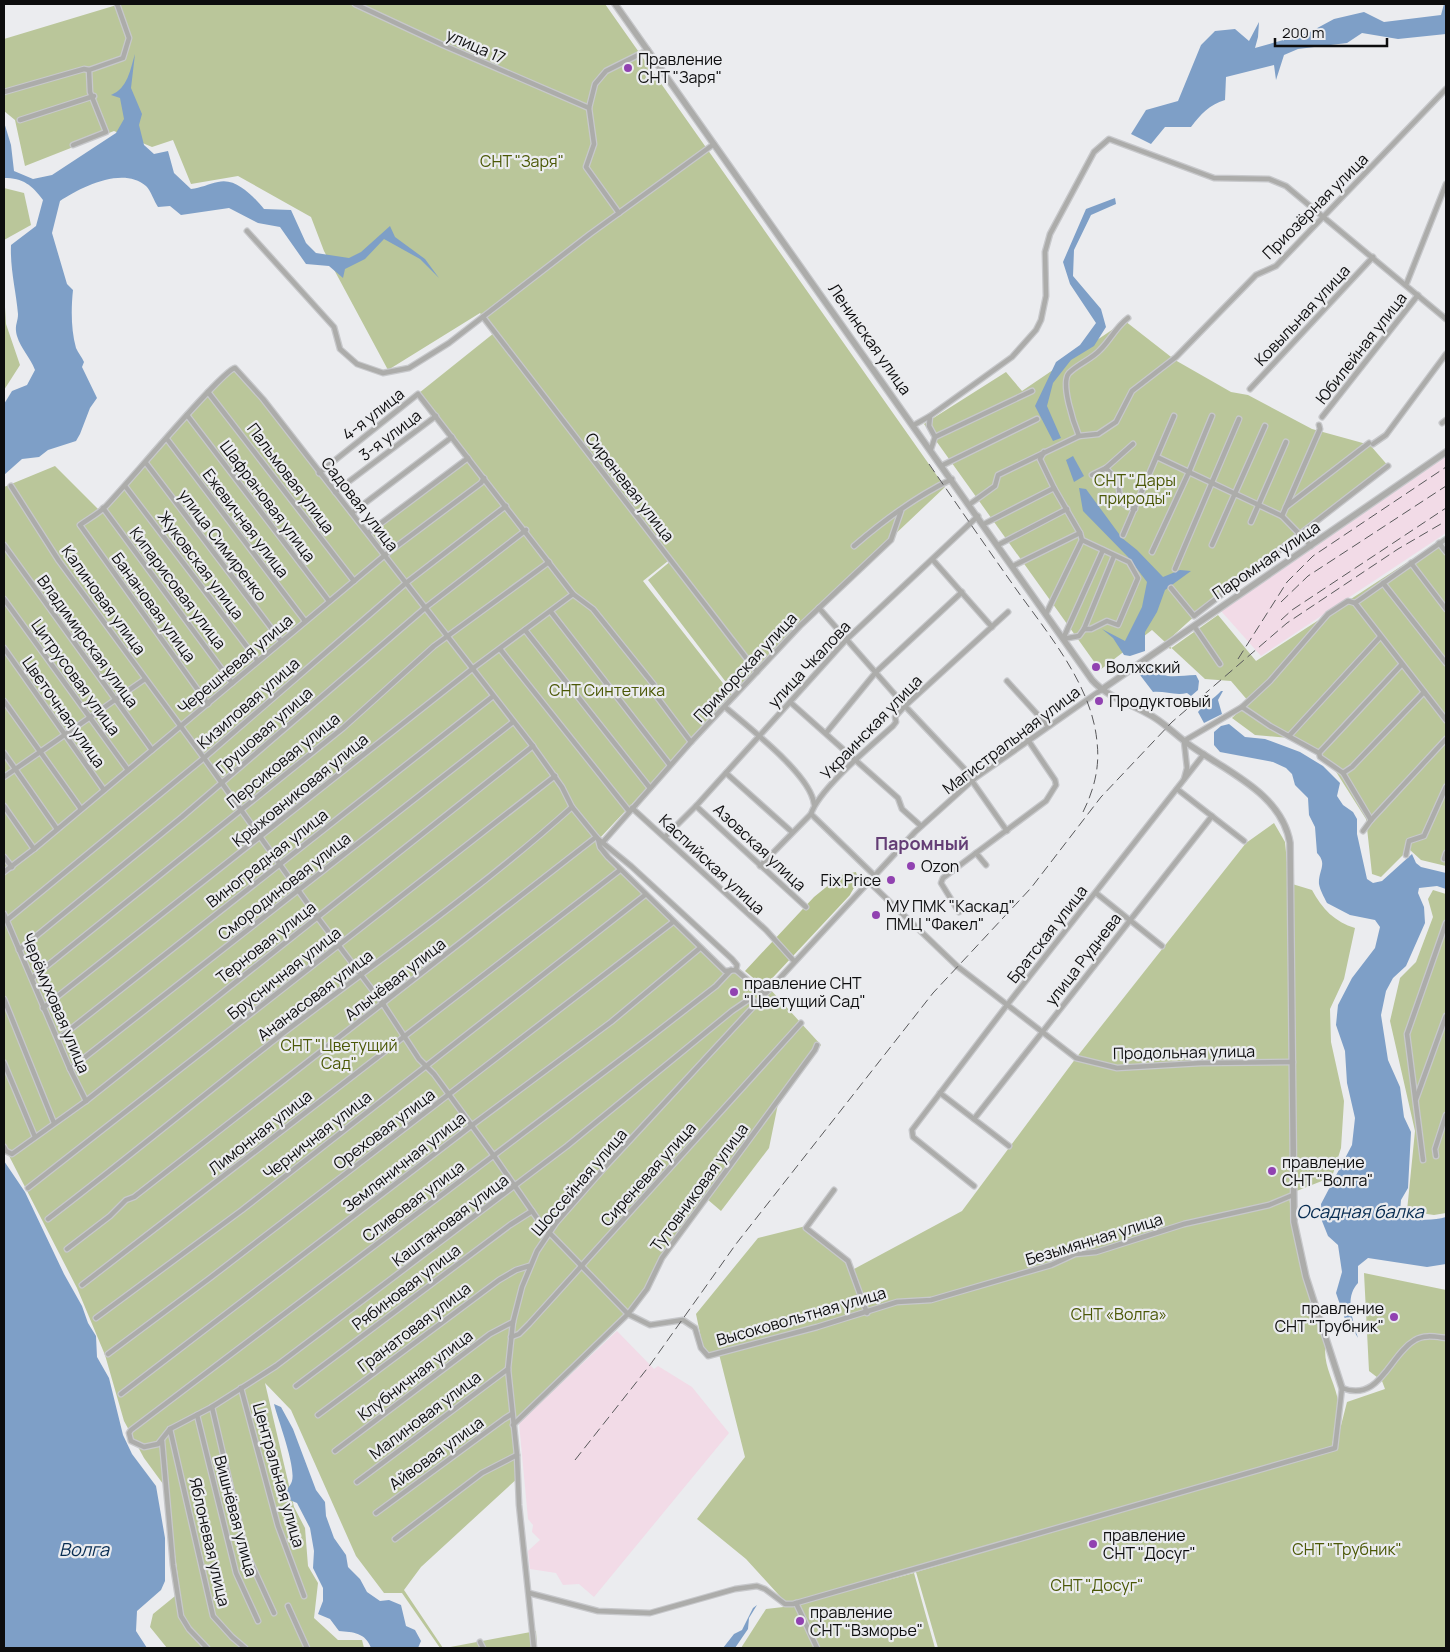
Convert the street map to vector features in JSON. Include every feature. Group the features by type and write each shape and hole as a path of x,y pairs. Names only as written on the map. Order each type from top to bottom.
{"street":[{"path":"4,92 84,69 89,70 123,58 129,38 116,4"},
{"name":"улица 17","path":"355,4 519,79 589,108"},
{"name":"Ленинская улица","path":"615,4 979,516 1063,639 1101,690"},
{"path":"619,213 586,167 594,144 589,108 595,84 606,71 648,50"},
{"path":"73,146 106,132 89,86 89,70"},
{"name":"Приозёрная улица","path":"1079,436 1098,434 1116,422 1132,391 1176,357 1256,276 1276,266 1446,89"},
{"path":"20,120 94,96"},
{"path":"914,425 930,416 1012,357 1036,330 1041,320 1046,296 1045,252 1050,234 1094,152 1109,138 1214,178 1269,179 1291,189 1446,319"},
{"path":"247,231 334,327 340,349 357,364 383,373 409,368 449,343 619,213 714,144"},
{"name":"Юбилейная улица","path":"1406,284 1446,184"},
{"name":"Ковыльная улица","path":"1250,389 1374,257"},
{"name":"Юбилейная улица","path":"1322,417 1418,295"},
{"name":"Сиреневая улица","path":"483,317 757,672"},
{"path":"970,504 994,486 998,475 1044,451 1063,445 1079,436 1069,407 1066,382 1068,374 1100,350 1120,324 1128,318"},
{"path":"1286,506 1386,434 1446,354"},
{"name":"Садовая улица","path":"80,525 103,508 125,486 187,415 230,370 238,369 368,533 492,697 533,746 555,776 572,807 598,838"},
{"name":"Пальмовая улица","path":"208,392 354,581"},
{"path":"935,437 1032,392"},
{"name":"4-я улица","path":"319,473 418,394 436,416"},
{"name":"Шафрановая улица","path":"187,415 329,601"},
{"path":"436,416 574,594 593,609 691,742"},
{"name":"3-я улица","path":"335,492 436,416"},
{"path":"930,416 930,426 935,437 931,450"},
{"path":"1123,535 1174,416"},
{"path":"1152,552 1189,472 1212,416"},
{"path":"943,466 1037,419"},
{"path":"1175,569 1238,419"},
{"path":"1282,516 1320,429 1319,425"},
{"path":"1212,545 1265,426"},
{"path":"352,513 452,437"},
{"name":"Ежевичная улица","path":"167,439 305,621"},
{"path":"1251,522 1286,442"},
{"path":"1092,475 1106,468 1133,444"},
{"path":"1044,451 1040,458 1082,540 1046,614"},
{"name":"Паромная улица","path":"1101,690 1446,452"},
{"path":"1157,457 1282,516 1311,546"},
{"path":"368,533 468,458"},
{"name":"улица Симиренко","path":"146,463 281,641"},
{"path":"1171,588 1194,616 1388,466"},
{"path":"1106,468 1117,482 1119,500 1124,505 1135,509"},
{"name":"Черешневая улица","path":"4,872 34,849 385,555 481,483 484,478"},
{"path":"854,546 880,524 902,511 916,499 952,479"},
{"name":"Калиновая улица","path":"11,486 59,561 204,758 338,946 383,1004 425,1065 516,1185 532,1211 550,1231 552,1236 628,1314"},
{"name":"Жуковская улица","path":"125,486 258,660"},
{"path":"984,524 1054,488"},
{"name":"Кизиловая улица","path":"7,920 204,758 406,583 506,506"},
{"name":"Кипарисовая улица","path":"103,508 232,683"},
{"path":"998,545 1067,509"},
{"name":"Приморская улица","path":"598,838 630,810 691,742 819,608 891,540 902,511"},
{"name":"улица Чкалова","path":"665,837 696,806 846,640 979,516"},
{"name":"Банановая улица","path":"80,525 208,704"},
{"name":"Грушовая улица","path":"19,950 222,783 425,608 526,530"},
{"path":"1013,566 1080,533"},
{"path":"1355,603 1446,539"},
{"path":"1082,540 1129,562 1138,578 1118,625 1107,621 1091,629 1084,629"},
{"path":"1440,544 1446,552"},
{"name":"Владимирская улица","path":"4,545 152,750"},
{"path":"1063,639 1103,550"},
{"path":"1063,639 1079,636 1084,629 1114,556"},
{"path":"934,560 992,627"},
{"name":"Персиковая улица","path":"32,978 343,728 434,646 549,562"},
{"path":"1411,564 1446,609"},
{"path":"1383,583 1446,663"},
{"path":"826,733 876,672 962,592"},
{"name":"Крыжовниковая улица","path":"44,1008 260,839 472,669 574,594"},
{"name":"Цитрусовая улица","path":"4,599 128,770"},
{"path":"1184,741 1242,707 1270,681 1328,614 1348,601 1355,603 1446,720"},
{"path":"819,608 973,780 1006,831"},
{"path":"550,612 670,765"},
{"name":"Украинская улица","path":"760,866 811,814 814,804 856,760 893,726 896,722 895,716 1008,612"},
{"path":"1194,626 1220,664"},
{"path":"526,630 650,788"},
{"path":"1289,736 1380,637"},
{"name":"Цветочная улица","path":"4,648 104,790"},
{"path":"500,648 630,810"},
{"path":"1319,753 1402,664"},
{"path":"4,777 145,679"},
{"path":"1007,682 1048,726"},
{"path":"529,1592 598,1611 650,1613 747,1586 765,1589 787,1605 1335,1448 1342,1388 1334,1357 1306,1277 1294,1222 1290,842 1280,816 1269,802 1242,779 1184,741 1154,717 1101,690"},
{"name":"Магистральная улица","path":"771,986 921,826 973,780 1101,690"},
{"path":"1343,773 1352,768 1424,692"},
{"name":"Виноградная улица","path":"58,1039 492,697"},
{"path":"4,701 81,809"},
{"path":"790,702 898,798 902,809 921,826"},
{"path":"725,706 803,778 813,796 814,804"},
{"path":"1242,707 1319,753 1320,756 1343,773 1371,820"},
{"name":"Смородиновая улица","path":"70,1069 512,722"},
{"path":"1364,831 1371,820 1446,739"},
{"path":"959,912 940,883 943,878 1046,801 1056,785 1055,780 1028,740"},
{"path":"1183,782 1187,768 1184,741"},
{"name":"Терновая улица","path":"4,1147 6,1151 12,1154 86,1102 533,746"},
{"path":"4,753 57,829"},
{"name":"Братская улица","path":"974,1186 913,1137 912,1130 1007,1005 1204,754"},
{"path":"726,773 792,832"},
{"name":"Брусничная улица","path":"28,1188 555,776"},
{"path":"1406,856 1409,841 1424,836 1446,787"},
{"path":"1177,789 1244,841"},
{"path":"4,806 34,849"},
{"name":"Азовская улица","path":"696,806 806,907"},
{"name":"Ананасовая улица","path":"48,1219 285,1032 484,881 572,807"},
{"name":"Каспийская улица","path":"630,810 665,837 766,930 794,961"},
{"path":"811,814 874,875"},
{"name":"улица Руднева","path":"974,1119 1212,816"},
{"path":"598,838 602,851 700,948 725,971 734,970 764,994"},
{"path":"598,838 732,959 737,965 734,970"},
{"name":"Алычёвая улица","path":"67,1249 110,1216 126,1200 134,1197 598,838"},
{"path":"1444,859 1446,853"},
{"path":"976,854 986,866"},
{"path":"4,857 12,867"},
{"name":"Лимонная улица","path":"82,1285 620,870"},
{"path":"868,881 932,944 1042,1032"},
{"path":"1096,893 1162,946"},
{"name":"Черничная улица","path":"96,1318 249,1204 645,895"},
{"name":"Черёмуховая улица","path":"4,914 86,1102"},
{"name":"Ореховая улица","path":"108,1354 673,922"},
{"path":"1423,1160 1407,1034 1446,923"},
{"name":"Земляничная улица","path":"121,1394 471,1126 611,1022 700,948"},
{"name":"Сливовая улица","path":"162,1441 147,1447 131,1441 129,1433 494,1156 716,986 734,970"},
{"name":"Шоссейная улица","path":"534,1648 519,1505 517,1455 508,1369 513,1322 529,1266 550,1231 600,1173 771,986"},
{"name":"Каштановая улица","path":"162,1441 170,1429 212,1407 306,1345 516,1185 732,1011 751,998 756,1003"},
{"path":"4,1000 54,1124"},
{"path":"1416,1101 1446,1016"},
{"name":"Сиреневая улица","path":"511,1337 519,1334 529,1324 801,1023"},
{"name":"Продольная улица","path":"1042,1032 1076,1058 1117,1068 1293,1062"},
{"name":"Тутовниковая улица","path":"514,1424 628,1314 647,1289 662,1258 817,1045"},
{"path":"4,1063 35,1137"},
{"path":"940,1093 1009,1146"},
{"path":"1436,1156 1434,1149 1446,1115"},
{"path":"834,1190 806,1228 848,1261 867,1313"},
{"name":"Безымянная улица","path":"902,1301 931,1300 1051,1265 1075,1254 1096,1252 1184,1224 1268,1204 1293,1195"},
{"name":"Рябиновая улица","path":"296,1386 510,1224 532,1211"},
{"name":"Гранатовая улица","path":"318,1415 488,1287 510,1273 529,1266"},
{"name":"Высоковольтная улица","path":"628,1314 650,1325 683,1320 695,1328 701,1348 708,1356 867,1313 902,1301"},
{"name":"Клубничная улица","path":"335,1451 490,1334 513,1322"},
{"path":"1342,1388 1356,1392 1373,1384 1414,1340 1425,1337 1446,1338"},
{"name":"Малиновая улица","path":"357,1482 508,1369"},
{"name":"Центральная улица","path":"241,1388 278,1526 304,1596"},
{"path":"212,1407 246,1552 274,1613"},
{"name":"Айвовая улица","path":"376,1513 512,1414"},
{"name":"Вишнёвая улица","path":"197,1415 236,1573 258,1621"},
{"name":"Яблоневая улица","path":"170,1429 213,1616 245,1648"},
{"name":"Яблоневая улица","path":"162,1441 173,1565 181,1616 189,1629 207,1648"},
{"path":"396,1540 482,1474 517,1455"},
{"path":"796,1603 817,1648"},
{"path":"288,1606 307,1648"},
{"path":"480,1642 483,1648"}],"shaded area":[{"path":"1446,456 1446,533 1261,656 1221,611"},
{"path":"617,1331 654,1369 658,1366 692,1387 729,1433 594,1597 579,1584 563,1585 556,1573 530,1569 528,1551 540,1540 532,1532 533,1525 528,1519 519,1423"}],"green space":[{"name":"СНТ \"Заря\"","path":"120,4 605,4 945,487 815,610 735,694 648,580 672,560 480,313 388,370 324,251 311,217 238,176 191,184 173,140 152,147 114,131 25,166 15,120 4,111 4,39"},
{"path":"4,188 24,193 31,225 4,240"},
{"path":"4,290 6,324 20,365 4,390"},
{"name":"СНТ \"Дары природы\"","path":"1125,321 1175,360 1231,392 1248,395 1312,429 1370,445 1390,468 1240,575 1166,643 1152,630 1100,670 924,424 1006,372 1022,391"},
{"name":"СНТ \"Цветущий Сад\"","path":"494,333 668,561 643,581 733,696 599,839 563,790 564,796 618,869 726,975 734,969 762,995 769,988 821,1045 778,1104 769,1148 721,1211 707,1199 664,1258 651,1286 628,1315 515,1422 520,1476 421,1567 404,1590 443,1648 440,1648 402,1593 384,1593 356,1556 291,1410 265,1383 294,1507 305,1528 308,1566 318,1583 314,1618 338,1640 362,1640 364,1648 167,1648 150,1627 153,1614 180,1592 166,1488 144,1458 124,1421 105,1355 77,1288 6,1150 4,1139 4,487 55,466 100,511 231,370 239,370 367,531 468,455 419,393"},
{"path":"1446,537 1446,866 1421,860 1409,849 1381,877 1372,874 1366,819 1333,767 1318,754 1289,738 1255,735 1232,718 1249,702 1231,681 1205,679 1171,648 1218,615 1256,661"},
{"name":"СНТ «Волга»","path":"1274,823 1285,842 1289,883 1312,890 1330,914 1341,922 1355,928 1344,979 1330,1009 1331,1042 1344,1101 1341,1148 1332,1177 1289,1194 1298,1252 1326,1344 1325,1357 1338,1402 1337,1421 1332,1446 787,1604 746,1559 697,1519 745,1457 719,1354 705,1357 696,1314 758,1238 806,1226 847,1258 854,1269 962,1211 1076,1058 1246,843"},
{"path":"856,872 856,881 850,895 764,987 745,971 814,897 841,875"},
{"path":"1433,890 1446,894 1446,1213 1434,1215 1407,1211 1415,1131 1390,1021 1400,978 1416,962 1433,917 1428,899"},
{"name":"СНТ \"Трубник\"","path":"1364,1273 1446,1290 1446,1648 938,1648 916,1572 1335,1449 1347,1402 1385,1389 1382,1381 1369,1371"},
{"path":"914,1573 935,1648 741,1648 766,1609 792,1606"},
{"path":"536,1631 537,1648 445,1648"}],"water":[{"path":"1444,4 1446,4 1446,34 1398,39 1362,33 1347,43 1298,49 1284,55 1276,80 1274,65 1226,77 1225,100 1206,110 1191,127 1165,127 1151,144 1131,134 1146,110 1178,101 1201,45 1215,31 1235,29 1249,41 1259,22 1255,48 1308,33 1334,19 1364,12 1384,22 1441,15"},
{"path":"135,54 131,88 142,114 139,125 144,145 154,154 168,151 174,173 191,189 218,182 231,182 244,189 264,209 291,210 306,243 316,253 349,258 361,252 390,226 395,237 425,259 439,278 420,259 384,239 365,259 345,269 343,278 329,266 306,264 280,227 258,223 229,208 181,215 170,206 158,207 146,186 137,180 114,178 90,185 60,201 52,233 67,284 73,290 72,319 76,348 84,362 82,367 97,398 90,408 76,441 48,450 39,457 22,459 4,475 4,404 12,391 27,385 35,370 16,332 18,314 12,271 11,245 36,226 43,200 26,183 17,179 4,178 4,122 11,145 14,171 33,179 52,175 116,133 124,119 120,98 111,95 117,92 125,83"},
{"path":"1115,198 1116,204 1091,215 1074,250 1073,276 1101,309 1106,327 1094,346 1071,360 1053,383 1047,406 1061,438 1053,441 1035,406 1056,362 1080,345 1096,323 1070,284 1063,262 1086,209"},
{"path":"1073,456 1084,476 1074,482 1066,460"},
{"path":"1079,488 1086,489 1122,538 1137,550 1163,577 1180,570 1191,571 1165,590 1157,612 1145,632 1145,651 1130,656 1124,655 1113,638 1102,629 1125,641 1142,607 1147,582 1128,557 1083,511"},
{"path":"1151,667 1167,676 1196,675 1199,681 1198,690 1191,696 1187,693 1153,692 1140,675 1146,668"},
{"path":"1223,691 1218,700 1222,714 1204,723 1198,712"},
{"name":"Осадная балка","path":"1229,724 1245,737 1265,739 1300,752 1323,766 1340,783 1337,796 1343,805 1353,812 1357,819 1357,834 1367,879 1373,883 1382,881 1412,854 1416,863 1421,867 1446,873 1446,889 1437,886 1419,888 1418,893 1424,907 1425,923 1406,966 1393,978 1386,991 1381,1015 1388,1060 1400,1087 1404,1117 1411,1132 1408,1188 1401,1200 1400,1211 1405,1215 1422,1220 1446,1217 1446,1264 1427,1267 1368,1258 1358,1266 1358,1283 1351,1295 1351,1309 1358,1338 1350,1324 1346,1322 1336,1293 1342,1272 1338,1245 1328,1236 1322,1221 1321,1204 1352,1145 1355,1118 1347,1083 1345,1051 1336,1025 1338,1005 1352,978 1375,948 1380,927 1375,920 1350,915 1327,903 1319,884 1322,861 1317,853 1315,827 1309,815 1308,798 1295,785 1292,774 1286,768 1273,762 1220,752 1214,745 1214,732 1221,726"},
{"name":"Волга","path":"4,1161 25,1192 64,1274 82,1306 88,1323 96,1336 97,1357 109,1378 123,1435 132,1454 156,1486 165,1538 165,1581 161,1590 137,1611 136,1631 147,1648 4,1648"},
{"path":"274,1404 281,1407 293,1429 316,1490 325,1502 326,1516 334,1538 346,1555 348,1567 360,1579 367,1592 380,1601 389,1600 401,1605 406,1626 415,1630 421,1641 418,1648 371,1648 362,1636 339,1631 330,1619 318,1614 323,1601 323,1588 313,1568 314,1551 310,1528 297,1503 280,1496 290,1485 293,1474"},
{"path":"757,1605 749,1618 748,1629 735,1648 723,1648 734,1634 742,1630 753,1608"}],"railway":[{"path":"929,464 1067,661 1087,700 1097,742 1098,760 1093,787 1083,812"},
{"path":"1238,659 1287,582 1313,556 1446,467"},
{"path":"1281,602 1308,576 1446,486"},
{"path":"1281,620 1292,610 1446,508"},
{"path":"575,1460 650,1365 736,1244 933,993 1031,888 1101,797 1172,722 1287,623 1398,549 1446,521"}],"place":[{"name":"Правление СНТ \"Заря\"","path":"628,68"},
{"name":"Волжский","path":"1096,667"},
{"name":"Продуктовый","path":"1099,701"},
{"name":"Ozon","path":"911,866"},
{"name":"Fix Price","path":"891,880"},
{"name":"МУ ПМК \"Каскад\" ПМЦ \"Факел\"","path":"876,915"},
{"name":"правление СНТ \"Цветущий Сад\"","path":"734,992"},
{"name":"правление СНТ \"Волга\"","path":"1272,1171"},
{"name":"правление СНТ \"Трубник\"","path":"1394,1317"},
{"name":"правление СНТ \"Досуг\"","path":"1093,1544"},
{"name":"правление СНТ \"Взморье\"","path":"800,1621"}],"district":[{"name":"Паромный","path":"922,843"}],"park label":[{"name":"СНТ Синтетика","path":"607,690"},
{"name":"СНТ \"Досуг\"","path":"1097,1585"}]}
